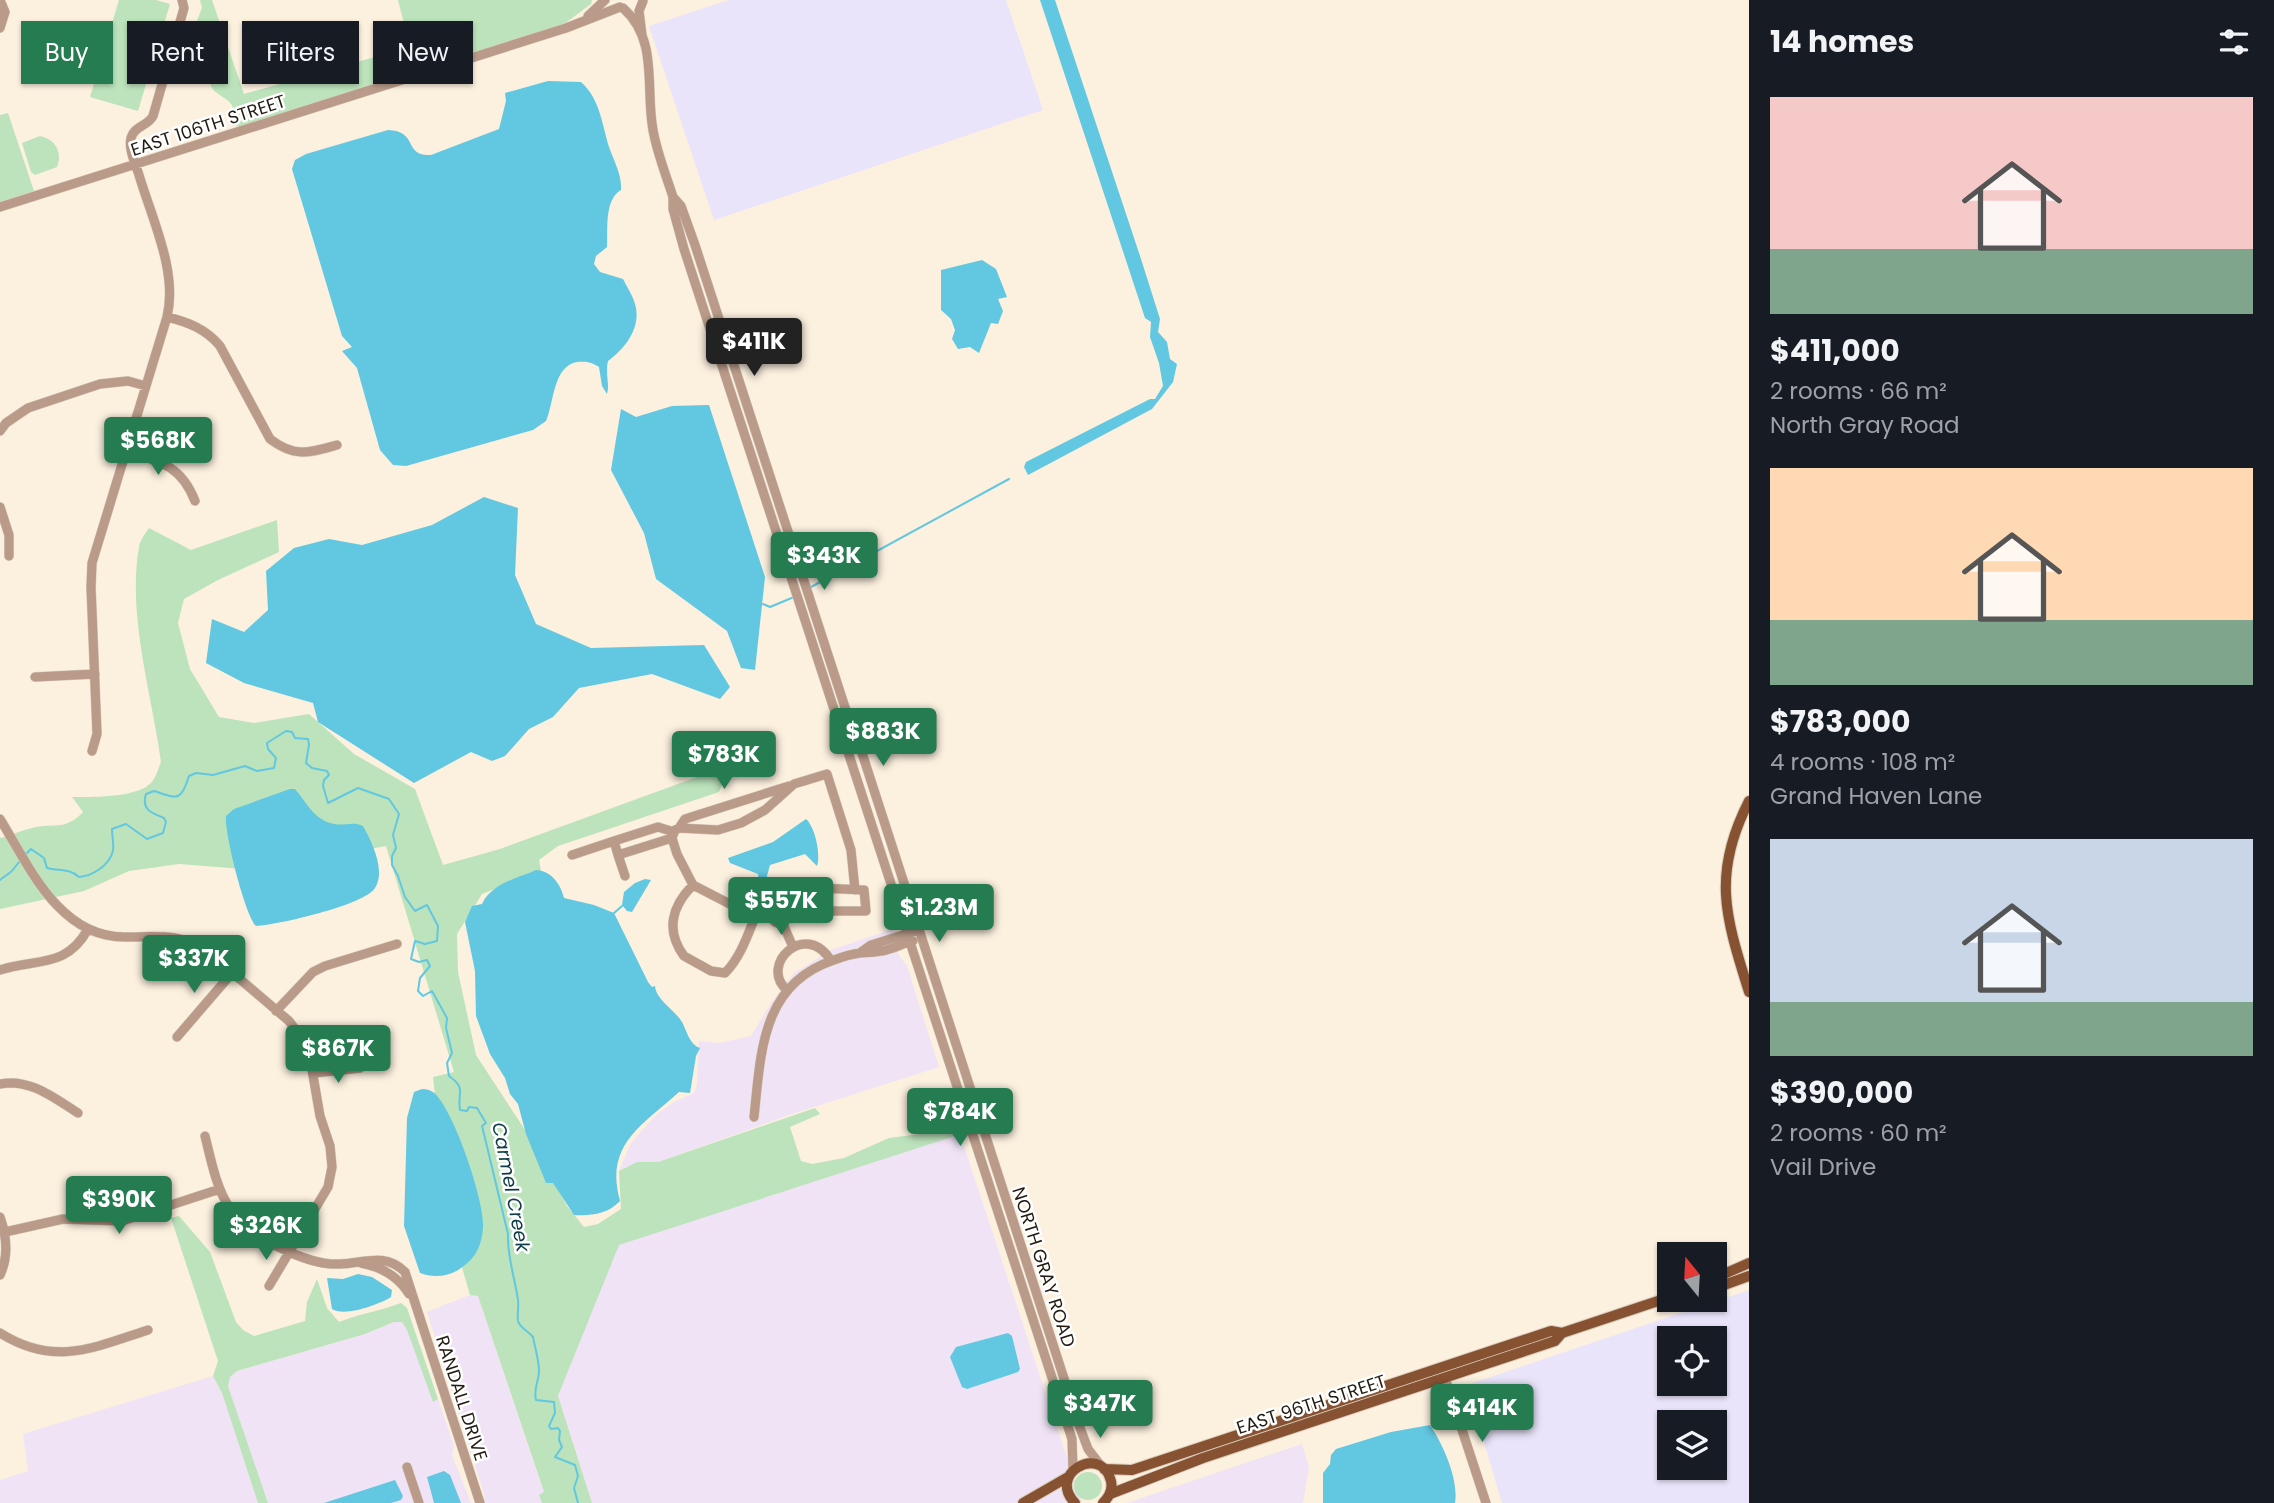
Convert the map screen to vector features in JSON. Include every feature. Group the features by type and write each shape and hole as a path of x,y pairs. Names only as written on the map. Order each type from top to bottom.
{"main road":[{"path":"1749,801 1732,838 1725,883 1728,923 1749,992"},
{"path":"1727,1273 1749,1264"},
{"path":"1727,1284 1749,1276"},
{"name":"EAST 96TH STREET","path":"1071,1474 1086,1463 1132,1470 1551,1331 1562,1333 1657,1301"},
{"name":"EAST 96TH STREET","path":"1109,1500 1128,1488 1203,1458 1555,1341 1562,1333"},
{"path":"1102,1467 1111,1481 1109,1500"},
{"path":"1071,1474 1067,1491 1073,1503"},
{"path":"1023,1503 1071,1474"}],"street":[{"path":"0,0 5,12 0,28"},
{"path":"92,751 97,734 92,562 170,304 171,282 135,164 131,140 135,131 150,122 153,116 184,8 182,0"},
{"name":"EAST 106TH STREET","path":"584,20 605,0"},
{"name":"EAST 106TH STREET","path":"0,207 566,28 619,5 632,8 643,0"},
{"name":"NORTH GRAY ROAD","path":"643,0 639,10 650,69 653,127 684,248 1072,1438 1071,1474"},
{"name":"NORTH GRAY ROAD","path":"619,5 629,15 642,37"},
{"name":"NORTH GRAY ROAD","path":"673,197 681,206 695,245 1079,1425 1088,1449 1102,1467"},
{"path":"167,317 198,327 213,337 270,439 299,453 314,452 337,445"},
{"path":"1,430 28,408 100,384 128,381 146,386"},
{"path":"126,450 157,460 174,470 189,486 195,500"},
{"path":"0,508 9,535 9,556"},
{"path":"35,677 95,674"},
{"path":"793,947 783,916 786,899 802,891 864,890 866,911 809,911 783,916 774,921 771,915 755,917 693,885 677,854 675,833 685,819 827,775 851,850 855,890"},
{"path":"618,855 675,833 718,830 741,823 765,810 794,784"},
{"path":"0,819 60,909 88,929 111,937 179,937 208,951 289,1021 301,1038 314,1073 320,1116 330,1146 332,1167 328,1187 269,1286"},
{"path":"572,855 657,827 675,833"},
{"path":"614,841 625,876"},
{"path":"693,885 676,909 672,922 684,956 711,971 725,973 730,969 755,917"},
{"path":"0,970 13,965 54,960 65,955 75,948 88,929"},
{"path":"754,1117 767,1031 771,1016 787,990 804,976 831,961 862,952 871,945 920,934"},
{"path":"276,1011 313,972 397,944"},
{"path":"787,990 778,979 778,967 782,958 793,947 801,944 817,946 824,950 831,961"},
{"path":"177,1037 232,973"},
{"path":"314,1073 360,1068"},
{"path":"0,1084 19,1083 33,1086 78,1113"},
{"name":"RANDALL DRIVE","path":"205,1136 220,1189 230,1209 243,1223 289,1252 321,1264 372,1265 394,1276 415,1302 480,1503"},
{"path":"5,1232 63,1219 122,1221 220,1189"},
{"path":"0,1217 5,1232 6,1252 0,1275"},
{"path":"0,1333 25,1347 43,1352 65,1353 84,1351 148,1331"},
{"path":"1445,1378 1486,1503"},
{"path":"407,1467 419,1503"}],"shaded area":[{"path":"729,0 1006,0 1043,110 714,220 649,26"},
{"path":"893,929 898,954 907,966 939,1067 792,1114 658,1162 637,1162 619,1171 631,1143 655,1116 672,1103 694,1093 697,1084 699,1041 720,1043 751,1036 773,1000 794,973 831,950"},
{"path":"960,1134 1082,1503 592,1503 558,1396 618,1245"},
{"path":"1749,1290 1749,1503 1502,1503 1467,1385 1684,1312 1727,1312 1727,1297"},
{"path":"470,1295 478,1296 544,1493 539,1495 542,1503 473,1503 485,1497 427,1312"},
{"path":"394,1322 402,1322 407,1330 434,1401 438,1399 454,1446 452,1455 471,1503 268,1503 228,1386 230,1377 237,1371 365,1334"},
{"path":"213,1376 222,1393 258,1503 0,1503 0,1480 28,1471 23,1434"},
{"path":"1302,1444 1309,1467 1303,1503 1127,1503"}],"green space":[{"path":"119,0 156,0 170,4 165,21 127,21 127,84 146,84 138,111 90,97 94,84 113,84 113,21"},
{"path":"200,0 212,0 219,21 197,21 202,8"},
{"path":"398,0 592,0 591,4 556,30 473,55 473,21 403,21"},
{"path":"228,47 244,94 279,84 359,84 359,61 373,57 373,84 380,84 243,126 232,126 231,103 212,89 211,84 228,84"},
{"path":"8,113 34,191 0,202 0,115"},
{"path":"40,136 54,143 59,161 57,167 35,175 31,172 22,143"},
{"path":"277,520 279,552 184,599 178,623 190,669 219,717 254,723 309,714 354,754 415,789 443,865 500,849 730,765 719,792 558,846 539,860 541,871 482,894 457,934 458,972 476,1055 527,1133 567,1206 584,1227 598,1224 621,1209 619,1171 637,1162 658,1162 815,1108 820,1114 790,1127 801,1161 812,1164 844,1158 889,1138 955,1125 958,1135 619,1245 558,1396 592,1503 542,1503 539,1495 544,1492 478,1296 470,1295 450,1226 433,1077 454,1072 386,846 257,870 179,864 129,871 84,891 0,909 0,838 40,826 70,822 83,812 72,797 114,796 135,792 151,783 157,773 161,762 142,655 136,600 139,547 149,528 191,550"},
{"path":"179,1216 210,1252 236,1322 254,1336 305,1321 307,1302 317,1279 327,1308 339,1322 401,1303 407,1308 438,1399 433,1402 402,1322 394,1322 365,1334 237,1371 230,1377 228,1386 268,1503 258,1503 222,1393 213,1376 218,1361 171,1218"},
{"path":"1088,1472 1098,1476 1102,1486 1098,1496 1088,1500 1078,1496 1074,1486 1078,1476"}],"water":[{"path":"1040,0 1055,0 1160,319 1158,332 1167,342 1170,359 1177,364 1173,382 1152,409 1028,475 1024,467 1026,462 1150,399 1155,399 1163,386 1150,337 1151,322 1145,318"},
{"path":"548,81 581,82 600,112 619,173 621,190 609,208 607,247 596,256 594,264 600,272 623,279 637,313 631,337 608,361 607,394 602,386 599,367 589,362 577,362 563,370 546,421 533,430 406,466 393,465 380,450 357,368 342,351 352,347 342,336 292,169 295,160 306,154 388,130 404,135 422,155 431,155 499,129 506,101 505,93"},
{"path":"982,260 996,269 1007,297 998,299 1003,311 998,324 991,323 979,353 970,347 958,349 952,339 955,330 951,319 941,310 941,270"},
{"path":"709,405 765,577 755,670 741,668 727,631 656,579 644,533 611,470 621,409 636,417 672,406"},
{"path":"484,497 518,508 515,575 536,624 591,648 704,645 730,687 720,699 652,674 579,688 553,717 529,729 505,756 492,761 471,752 414,783 318,722 313,703 244,683 206,663 212,619 244,632 268,610 266,571 294,548 329,539 362,545 432,525"},
{"path":"295,789 321,819 338,824 363,826 377,857 378,881 375,888 355,901 300,918 256,926 246,906 236,873 226,816 234,809"},
{"path":"806,819 816,841 817,866 805,854 770,865 767,876 771,895 767,900 760,899 763,889 760,887 758,874 730,863 728,858 773,842"},
{"path":"536,870 547,873 555,880 564,898 614,913 648,982 652,987 655,986 662,1000 682,1022 691,1041 700,1048 696,1056 690,1093 679,1092 630,1138 617,1165 616,1181 620,1201 610,1209 593,1214 574,1215 553,1183 546,1183 526,1134 518,1104 490,1054 476,1016 475,971 465,922 472,906 482,904 498,886"},
{"path":"645,879 651,880 632,912 627,911 622,905 624,892"},
{"path":"422,1089 433,1092 450,1116 473,1177 482,1215 481,1240 474,1255 456,1271 441,1276 420,1273 404,1226 407,1118 414,1092"},
{"path":"358,1274 372,1277 392,1290 391,1297 353,1311 332,1309 327,1278 343,1279"},
{"path":"1008,1333 1012,1336 1020,1369 1018,1372 967,1389 962,1387 950,1357 956,1347"},
{"path":"1430,1425 1449,1462 1455,1484 1455,1503 1323,1503 1323,1473 1336,1449 1391,1432"},
{"path":"444,1471 450,1475 461,1503 434,1503 427,1477"},
{"path":"395,1480 403,1496 401,1500 391,1503 324,1503"}],"waterway":[{"path":"811,587 1009,479"},
{"path":"763,604 770,607 794,597"},
{"name":"Carmel Creek","path":"25,855 31,849 44,858 47,868 68,871 79,877 89,875 104,866 111,856 112,829 126,824 147,839 163,833 166,822 146,807 146,794 154,791 177,796 183,791 189,776 196,773 213,775 245,766 257,771 274,768 276,758 268,749 267,743 286,731 292,732 295,738 308,739 306,763 312,768 327,771 329,775 323,786 328,803 358,788 389,799 399,814 393,835 396,848 392,865 405,897 415,911 427,905 438,926 437,941 425,944 415,941 411,959 419,962 427,960 430,966 420,978 418,991 423,996 432,991 447,1018 446,1028 452,1053 447,1063 449,1076 460,1088 460,1110 477,1108 486,1123 482,1126 508,1234 518,1300 518,1321 533,1337 538,1358 536,1400 554,1402 555,1413 549,1426 560,1431 559,1440 562,1447 555,1457 575,1465 578,1476 574,1488 578,1503"},
{"name":"Carmel Creek","path":"0,880 19,862"},
{"path":"614,913 622,906"}]}
